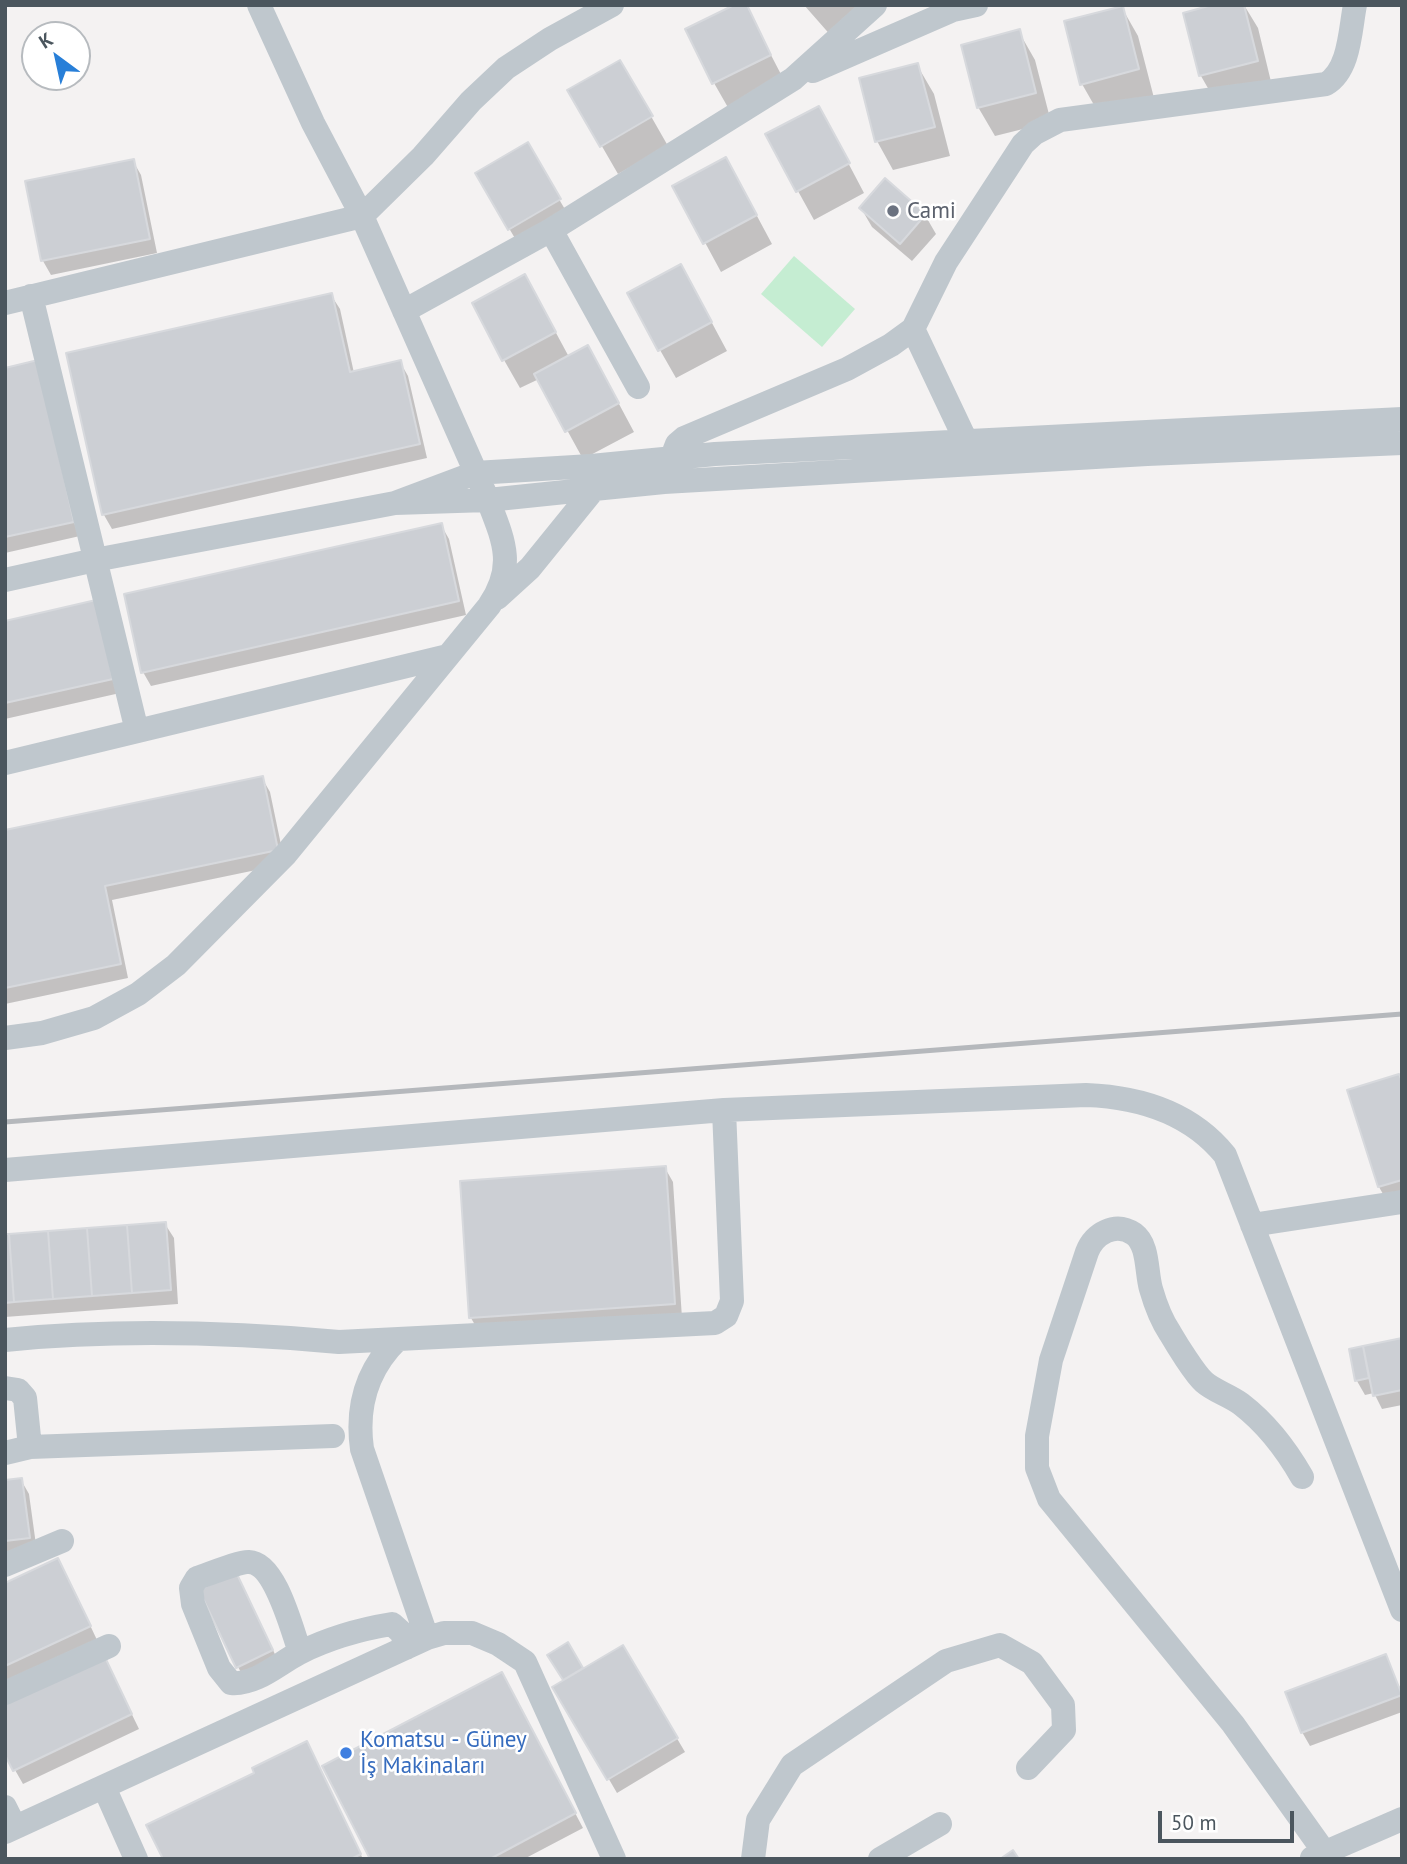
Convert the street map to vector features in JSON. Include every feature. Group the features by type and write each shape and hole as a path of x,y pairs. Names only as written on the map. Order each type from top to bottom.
{"street":[{"path":"259,5 313,123 362,216 502,536 506,558 502,582 488,606"},
{"path":"5,303 362,216 423,156 487,84 550,39 612,5"},
{"path":"793,79 875,5"},
{"path":"672,457 677,444 684,438 848,369 913,329 946,262 1023,145 1035,133 1060,120 1326,84 1337,77 1343,66 1351,6"},
{"path":"404,311 551,230 793,79 960,7"},
{"path":"551,230 638,387"},
{"path":"31,296 137,731"},
{"path":"913,329 966,441"},
{"path":"395,503 475,473 590,466 672,457 1402,419"},
{"path":"5,580 95,560 395,503 488,500 678,481 1147,454 1402,443"},
{"path":"5,1038 42,1033 94,1018 158,981 286,854 488,606 530,568 594,489"},
{"path":"5,763 447,656"},
{"path":"5,1170 724,1110 1086,1096 1129,1099 1178,1115 1201,1130 1225,1155 1402,1610"},
{"path":"5,1340 156,1333 266,1336 339,1342 709,1324 722,1320 732,1301 724,1110"},
{"path":"1252,1225 1402,1202"},
{"path":"1302,1477 1272,1433 1240,1404 1203,1381 1169,1332 1152,1291 1144,1250 1139,1239 1128,1231 1113,1229 1099,1234 1087,1252 1051,1360 1036,1447 1039,1479 1049,1499 1233,1724 1318,1856 1402,1819"},
{"path":"398,1339 377,1362 364,1390 360,1434 417,1643"},
{"path":"5,1388 18,1390 25,1398 16,1416 30,1447"},
{"path":"5,1452 30,1447 333,1436"},
{"path":"5,1565 62,1541"},
{"path":"300,1652 274,1582 261,1566 248,1561 197,1578 191,1588 193,1604 219,1668 231,1683 244,1684 300,1652 374,1627 392,1624 417,1643"},
{"path":"8,1822 104,1787 417,1643 444,1633 472,1633 498,1644 525,1662 614,1859"},
{"path":"753,1859 758,1820 792,1765 946,1661 1000,1645 1032,1664 1063,1705 1064,1730 1028,1768"},
{"path":"5,1693 109,1646"},
{"path":"104,1787 136,1859"},
{"path":"880,1859 940,1824"}],"green space":[{"path":"794,256 855,309 822,347 761,294"}],"building":[{"path":"734,5 747,5 771,55 712,84 685,29"},
{"path":"1212,5 1244,5 1258,61 1199,76 1183,13"},
{"path":"1123,6 1139,69 1080,85 1064,21"},
{"path":"1020,29 1036,93 977,108 961,45"},
{"path":"620,60 653,116 600,147 567,90"},
{"path":"918,63 935,127 875,142 859,78"},
{"path":"819,106 850,163 796,192 765,134"},
{"path":"528,142 561,199 508,230 475,173"},
{"path":"726,157 757,215 703,244 672,186"},
{"path":"134,159 150,239 41,261 25,181"},
{"name":"Cami","path":"885,178 926,214 900,244 859,208"},
{"path":"681,264 712,322 658,351 627,293"},
{"path":"525,274 556,332 502,361 472,303"},
{"path":"332,293 350,372 401,360 420,444 102,515 66,353"},
{"path":"588,345 619,403 565,432 534,374"},
{"path":"38,360 74,522 5,537 5,368"},
{"path":"442,523 459,601 141,673 124,594"},
{"path":"96,600 113,679 5,703 5,621"},
{"path":"263,776 278,850 105,886 121,964 5,988 5,830"},
{"path":"1399,1074 1402,1081 1402,1180 1378,1187 1347,1090"},
{"path":"666,1166 675,1304 469,1318 460,1181"},
{"path":"166,1222 171,1290 132,1293 127,1225"},
{"path":"127,1225 132,1293 92,1296 87,1228"},
{"path":"87,1228 92,1296 53,1299 48,1231"},
{"path":"48,1231 53,1299 14,1302 9,1234"},
{"path":"5,1234 9,1234 14,1302 5,1303"},
{"path":"1402,1338 1402,1390 1373,1396 1363,1346"},
{"path":"1363,1346 1369,1378 1355,1381 1349,1349"},
{"path":"22,1478 30,1538 5,1541 5,1480"},
{"path":"58,1558 91,1626 5,1666 5,1583"},
{"path":"236,1572 273,1650 236,1668 199,1590"},
{"path":"568,1642 583,1668 563,1680 547,1655"},
{"path":"623,1645 678,1738 607,1780 552,1687"},
{"path":"103,1653 132,1714 13,1771 5,1755 5,1700"},
{"path":"1386,1654 1402,1695 1301,1733 1285,1692"},
{"path":"502,1672 576,1813 490,1859 370,1859 322,1766"},
{"path":"307,1741 361,1854 351,1859 163,1859 146,1825 254,1773 252,1768"},
{"path":"1013,1850 1019,1859 1000,1859"}],"railway":[{"path":"5,1122 1402,1014"}],"place":[{"name":"Cami","path":"893,211"},
{"name":"Komatsu - Güney İş Makinaları","path":"346,1753"}]}
